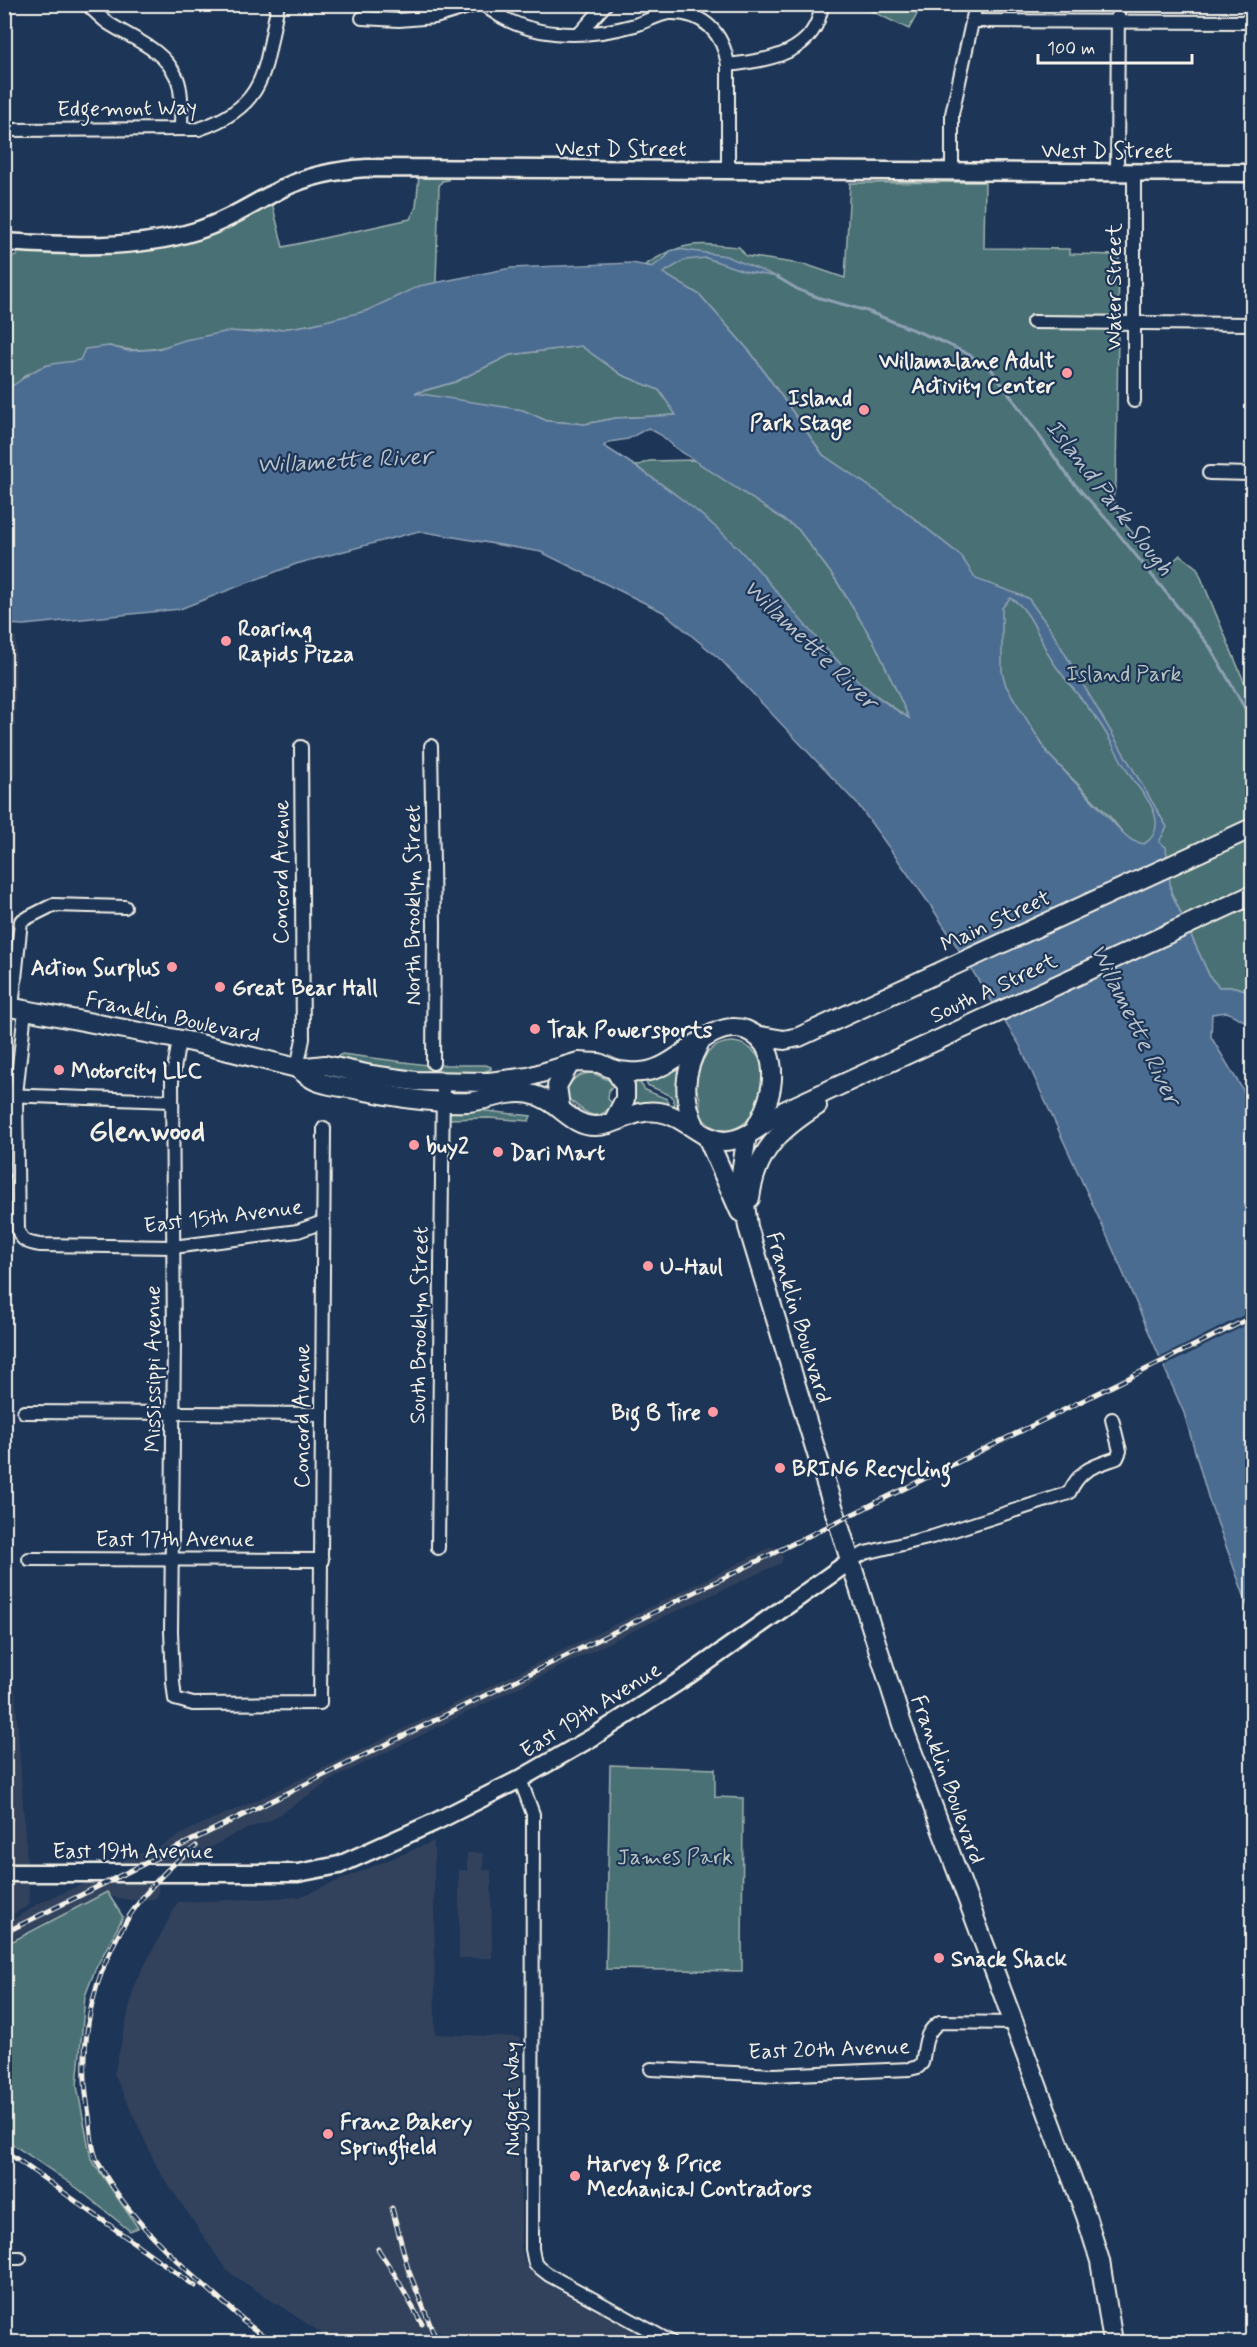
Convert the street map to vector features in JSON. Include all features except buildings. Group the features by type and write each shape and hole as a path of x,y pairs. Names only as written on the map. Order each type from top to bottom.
{"main road":[{"name":"Main Street","path":"755,1035 786,1040 799,1037 1252,828"},
{"name":"South A Street","path":"751,1132 784,1111 1247,897"},
{"name":"Franklin Boulevard","path":"14,1008 179,1040 297,1068 325,1065 392,1079 443,1083 489,1082 519,1078 589,1061 604,1064 615,1070 634,1073 657,1069 714,1033 728,1028 741,1029 755,1035 768,1051 772,1075 770,1098 751,1132 741,1173 748,1227"},
{"name":"Franklin Boulevard","path":"700,1042 690,1064 685,1087 688,1108 748,1227 902,1724 1086,2216 1100,2261 1113,2343"},
{"path":"560,1107 557,1086 568,1067"},
{"name":"Franklin Boulevard","path":"297,1068 318,1082 380,1094 442,1102 470,1101 523,1093 544,1098 586,1126 598,1126 633,1114 654,1111 679,1118 701,1132 723,1141 732,1140 751,1132"},
{"path":"614,1120 623,1105 626,1092 624,1081 615,1070"},
{"path":"748,1227 755,1171 769,1147 801,1116 866,1074"}],"street":[{"path":"87,4 107,22 155,50 167,62 178,80 181,129"},
{"name":"Edgemont Way","path":"4,130 200,129 221,122 241,108 256,92 262,77 278,4"},
{"path":"362,18 399,20 435,17 478,4"},
{"path":"483,4 512,24 549,34 605,31 635,25 668,13 688,15 706,23 718,34 726,50 728,171"},
{"path":"581,32 606,4"},
{"path":"728,65 782,55 801,44 814,29 820,17 822,4"},
{"path":"952,172 952,114 976,4"},
{"name":"Water Street","path":"1118,4 1133,323 1134,401"},
{"path":"972,21 1252,22"},
{"name":"West D Street","path":"4,242 98,245 144,243 169,238 198,230 232,216 302,180 341,170 367,168 1252,172"},
{"path":"1033,322 1252,324"},
{"path":"1209,473 1252,474"},
{"name":"North Brooklyn Street","path":"431,746 434,924 433,1063"},
{"name":"Concord Avenue","path":"297,1068 303,1039 301,747"},
{"path":"125,908 53,905 21,921 10,1095 172,1101"},
{"name":"Mississippi Avenue","path":"179,1040 172,1081 174,1247 172,1682 175,1699 193,1704 320,1703"},
{"name":"South Brooklyn Street","path":"438,1548 443,1083"},
{"name":"East 15th Avenue","path":"10,1095 18,1230 20,1238 27,1243 174,1247 298,1231 323,1222"},
{"name":"Concord Avenue","path":"320,1703 324,1128"},
{"path":"24,1412 322,1413"},
{"name":"East 19th Avenue","path":"4,1873 278,1873 323,1869 339,1865 437,1821 520,1779 594,1737 689,1675 850,1561 865,1553 932,1537 1069,1493 1077,1477 1087,1469 1117,1458 1120,1451 1112,1419"},
{"name":"East 17th Avenue","path":"28,1559 322,1560"},
{"name":"Nugget Way","path":"520,1779 532,1814 532,2249 535,2264 549,2275 671,2343"},
{"name":"East 20th Avenue","path":"651,2069 774,2075 910,2069 922,2063 924,2042 928,2032 940,2022 1013,2023"},
{"path":"4,2258 20,2258"}],"shaded area":[{"path":"5,636 16,637 12,970 5,977"},
{"path":"779,1547 783,1558 781,1563 635,1630 336,1777 271,1820 236,1833 203,1852 195,1866 120,1866 123,1860 162,1845 195,1827 257,1800 769,1548"},
{"path":"4,1688 15,1688 30,1905 5,1918"},
{"path":"434,1841 435,2034 520,2037 521,2246 526,2267 551,2286 654,2342 444,2342 439,2330 431,2342 335,2342 227,2271 159,2171 114,2074 135,1983 178,1902 299,1897"},
{"path":"467,1853 483,1853 483,1870 491,1870 492,1958 459,1958 459,1870 467,1870"},
{"path":"96,1880 159,1881 158,1896 154,1899 130,1900 103,1895 5,1942 5,1924 37,1904"}],"green space":[{"path":"874,4 922,5 909,29 871,11"},
{"path":"419,176 448,176 448,180 442,181 439,186 436,283 364,312 311,325 256,332 232,331 155,349 140,350 109,346 80,360 25,375 18,384 5,389 5,257 17,256 17,250 119,253 159,249 202,236 272,203 283,247 410,219 416,207"},
{"name":"Island Park","path":"985,182 984,248 1070,249 1070,254 1119,255 1116,483 1113,498 1123,522 1165,569 1180,555 1197,568 1252,701 1252,888 1239,894 1246,909 1252,906 1252,992 1235,987 1219,987 1210,977 1171,892 1110,817 1048,754 1006,686 961,556 901,508 823,455 751,353 700,295 645,265 680,248 711,245 739,247 746,256 807,265 845,278 850,183"},
{"path":"581,346 622,375 659,390 677,415 616,418 585,424 547,421 522,410 413,394 455,382 510,355"},
{"path":"695,460 798,529 836,580 875,644 910,719 860,684 799,621 752,564 636,466 649,461"},
{"path":"734,1042 751,1049 760,1061 764,1076 762,1093 756,1109 746,1121 733,1129 718,1129 709,1124 698,1111 700,1098 694,1087 702,1062 711,1050 724,1043"},
{"path":"342,1054 427,1065 486,1065 491,1069 478,1073 460,1074 415,1071 336,1057"},
{"path":"681,1064 680,1110 675,1107 672,1096 647,1085 646,1080"},
{"path":"593,1073 615,1083 609,1090 608,1099 613,1104 600,1115 588,1114 565,1096 568,1086 574,1079 582,1074"},
{"path":"630,1081 639,1081 645,1090 667,1099 669,1106 630,1107"},
{"path":"461,1108 531,1116 529,1121 488,1118 448,1119 451,1111"},
{"name":"James Park","path":"610,1765 715,1769 715,1797 743,1798 742,1971 606,1969"},
{"path":"107,1892 123,1917 95,1970 85,1996 77,2086 91,2159 138,2228 130,2231 77,2188 5,2139 5,1945"}],"water":[{"name":"Willamette River","path":"678,249 726,256 777,277 744,271 706,258 685,260 663,273 700,295 751,353 823,455 901,508 961,556 976,579 1028,598 1051,630 1167,827 1159,842 1166,847 1171,892 1210,977 1219,987 1235,987 1252,992 1252,1021 1250,1024 1227,1012 1212,1014 1211,1037 1243,1090 1252,1114 1252,1617 1209,1500 1184,1413 1107,1236 1019,1044 931,906 859,806 721,660 663,612 541,552 419,531 296,564 180,609 24,625 5,624 4,390 37,369 46,365 80,360 85,349 109,346 128,351 158,349 185,340 230,331 254,333 309,325 366,311 419,286 511,268 632,263 652,267 666,257 670,251","holes":["581,346 622,375 659,390 676,415 616,418 585,424 547,421 523,410 415,393 455,382 510,355","648,428 798,529 836,580 875,644 909,718 886,703 844,668 754,565 720,531 664,486 604,446 609,442 628,439","1010,598 1024,610 1053,662 1101,725 1131,777 1150,803 1155,815 1156,828 1152,837 1144,844 1133,841 1124,834 1048,754 1006,686 1002,672 1002,608"]}],"pier":[{"path":"1252,1311 1252,1322 1161,1368 1157,1359"}],"waterway":[{"name":"Island Park Slough","path":"777,277 799,290 867,311 943,342 968,354 992,370 1071,480 1109,522 1210,647 1252,721"},
{"name":"Island Park Slough","path":"1250,823 1252,814"},
{"name":"Island Park Slough","path":"1251,835 1252,862"},
{"name":"Island Park Slough","path":"1251,876 1252,863"}],"railway":[{"path":"4,1933 1252,1317"},
{"path":"196,1846 167,1871 141,1899 120,1931 104,1965 93,2001 86,2039 85,2077 94,2150 111,2185 128,2208 166,2250 250,2326"},
{"path":"4,2150 195,2286"},
{"path":"392,2208 408,2269 437,2342"},
{"path":"378,2249 422,2324"},
{"path":"243,2321 272,2342"}],"place":[{"name":"Willamalane Adult Activity Center","path":"1067,373"},
{"name":"Island Park Stage","path":"864,410"},
{"name":"Roaring Rapids Pizza","path":"226,641"},
{"name":"Action Surplus","path":"172,967"},
{"name":"Great Bear Hall","path":"220,987"},
{"name":"Trak Powersports","path":"535,1029"},
{"name":"Motorcity LLC","path":"59,1070"},
{"name":"buy2","path":"414,1145"},
{"name":"Dari Mart","path":"498,1152"},
{"name":"U-Haul","path":"648,1266"},
{"name":"Big B Tire","path":"713,1412"},
{"name":"BRING Recycling","path":"780,1468"},
{"name":"Snack Shack","path":"939,1958"},
{"name":"Franz Bakery Springfield","path":"328,2134"},
{"name":"Harvey & Price Mechanical Contractors","path":"575,2176"}],"district":[{"name":"Glenwood","path":"147,1130"}]}
